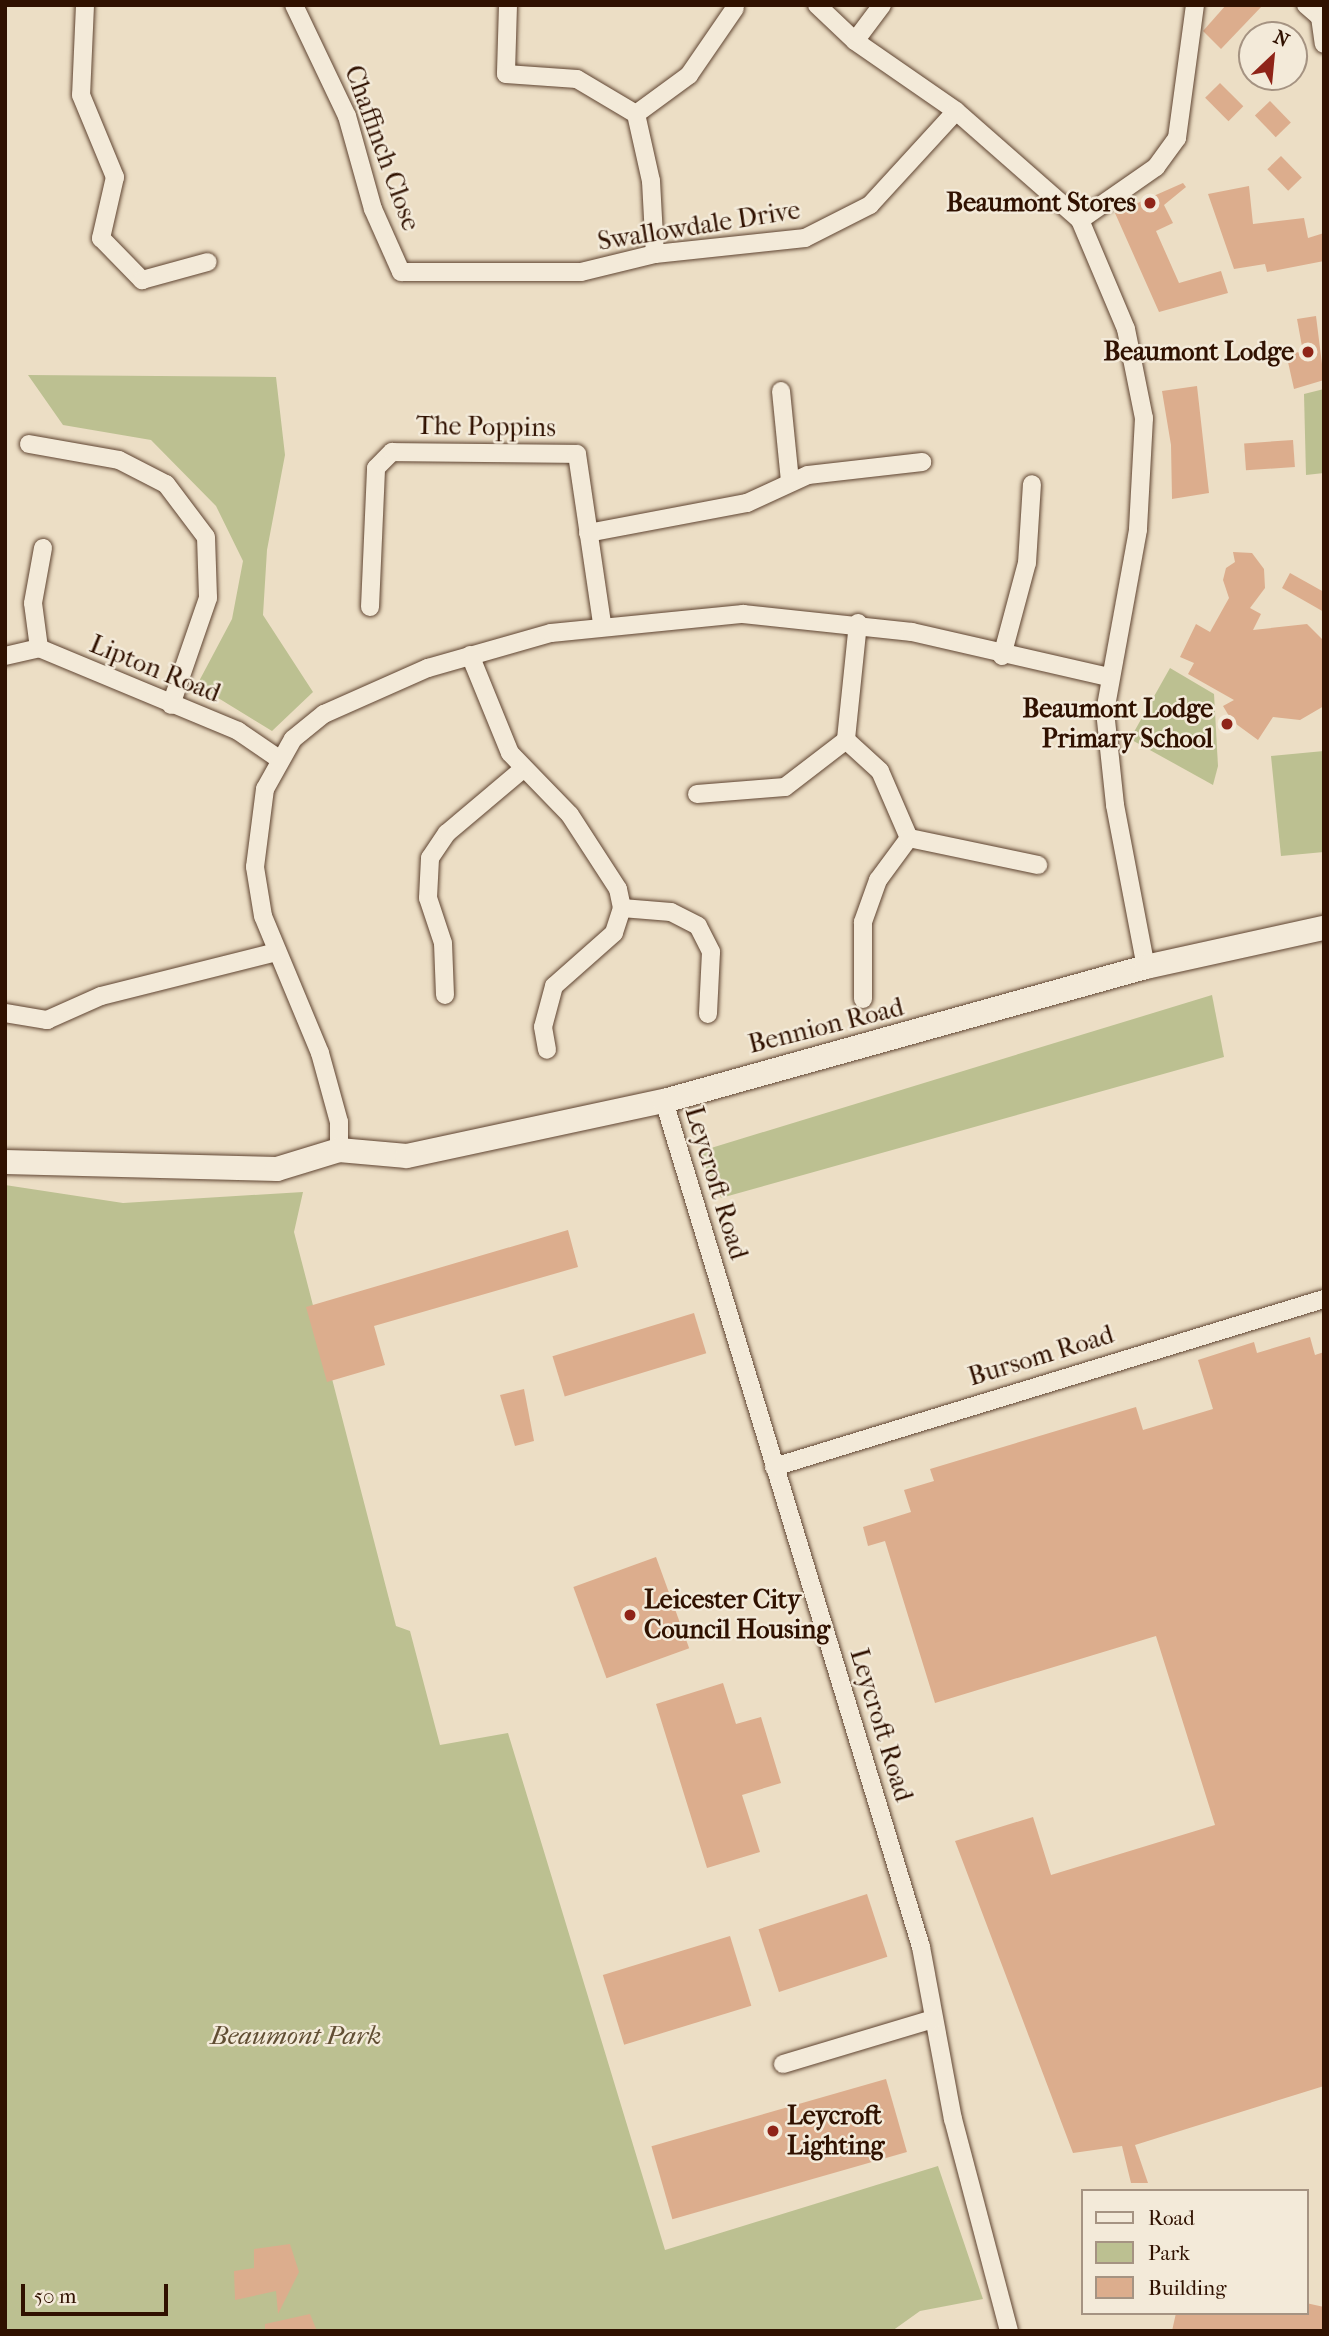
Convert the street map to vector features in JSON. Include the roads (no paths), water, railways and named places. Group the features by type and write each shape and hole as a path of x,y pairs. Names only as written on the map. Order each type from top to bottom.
{"street":[{"path":"86,5 80,95 115,177 101,239 142,280 208,262"},
{"name":"Chaffinch Close","path":"294,5 347,116 373,209 401,272"},
{"path":"508,5 506,74 577,79 636,114 651,181 655,254"},
{"path":"817,5 855,41 957,111 1080,220 1126,328 1144,418 1137,531 1108,677 1105,711 1115,805 1146,967"},
{"path":"855,41 882,5"},
{"path":"1080,220 1156,167 1177,138 1195,5"},
{"path":"1306,5 1320,17 1324,44"},
{"path":"636,114 689,75 735,8"},
{"name":"Swallowdale Drive","path":"401,272 581,272 655,254 768,246 840,225 898,180 957,111"},
{"path":"781,391 790,481"},
{"path":"29,444 119,460 166,484 206,537 208,598 171,705"},
{"name":"The Poppins","path":"370,607 376,468 392,452 577,454 602,624"},
{"path":"588,533 747,503 790,481 922,462"},
{"path":"1002,656 1027,563 1032,484"},
{"path":"5,656 39,648 33,603 43,548"},
{"path":"5,1162 277,1169 339,1150 339,1122 320,1054 263,916 255,867 259,812 279,759 306,725 355,697 470,655 602,624 743,614 858,623 1108,677"},
{"path":"697,794 785,787 846,740 858,623"},
{"name":"Lipton Road","path":"39,648 171,705 238,730 279,759"},
{"path":"470,655 495,727 523,769 595,845 611,872 622,908 614,933 554,986 543,1027 547,1050"},
{"path":"846,740 880,771 909,838"},
{"path":"445,995 443,943 428,898 430,858 447,833 523,769"},
{"path":"909,838 1038,865"},
{"path":"863,999 863,922 878,880 909,838"},
{"path":"622,908 671,912 698,926 712,952 708,1014"},
{"name":"Bennion Road","path":"339,1150 407,1156 664,1101 1146,967 1324,928"},
{"path":"5,1013 47,1020 101,996 276,952"},
{"name":"Leycroft Road","path":"664,1101 921,1947 959,2144 1009,2331"},
{"name":"Bursom Road","path":"774,1467 1324,1299"},
{"path":"783,2064 933,2019"}],"place":[{"name":"Beaumont Stores","path":"1150,203"},
{"name":"Beaumont Lodge","path":"1308,352"},
{"name":"Beaumont Lodge Primary School","path":"1227,724"},
{"name":"Leicester City Council Housing","path":"630,1615"},
{"name":"Leycroft Lighting","path":"773,2131"}],"park label":[{"name":"Beaumont Park","path":"296,2036"}]}
